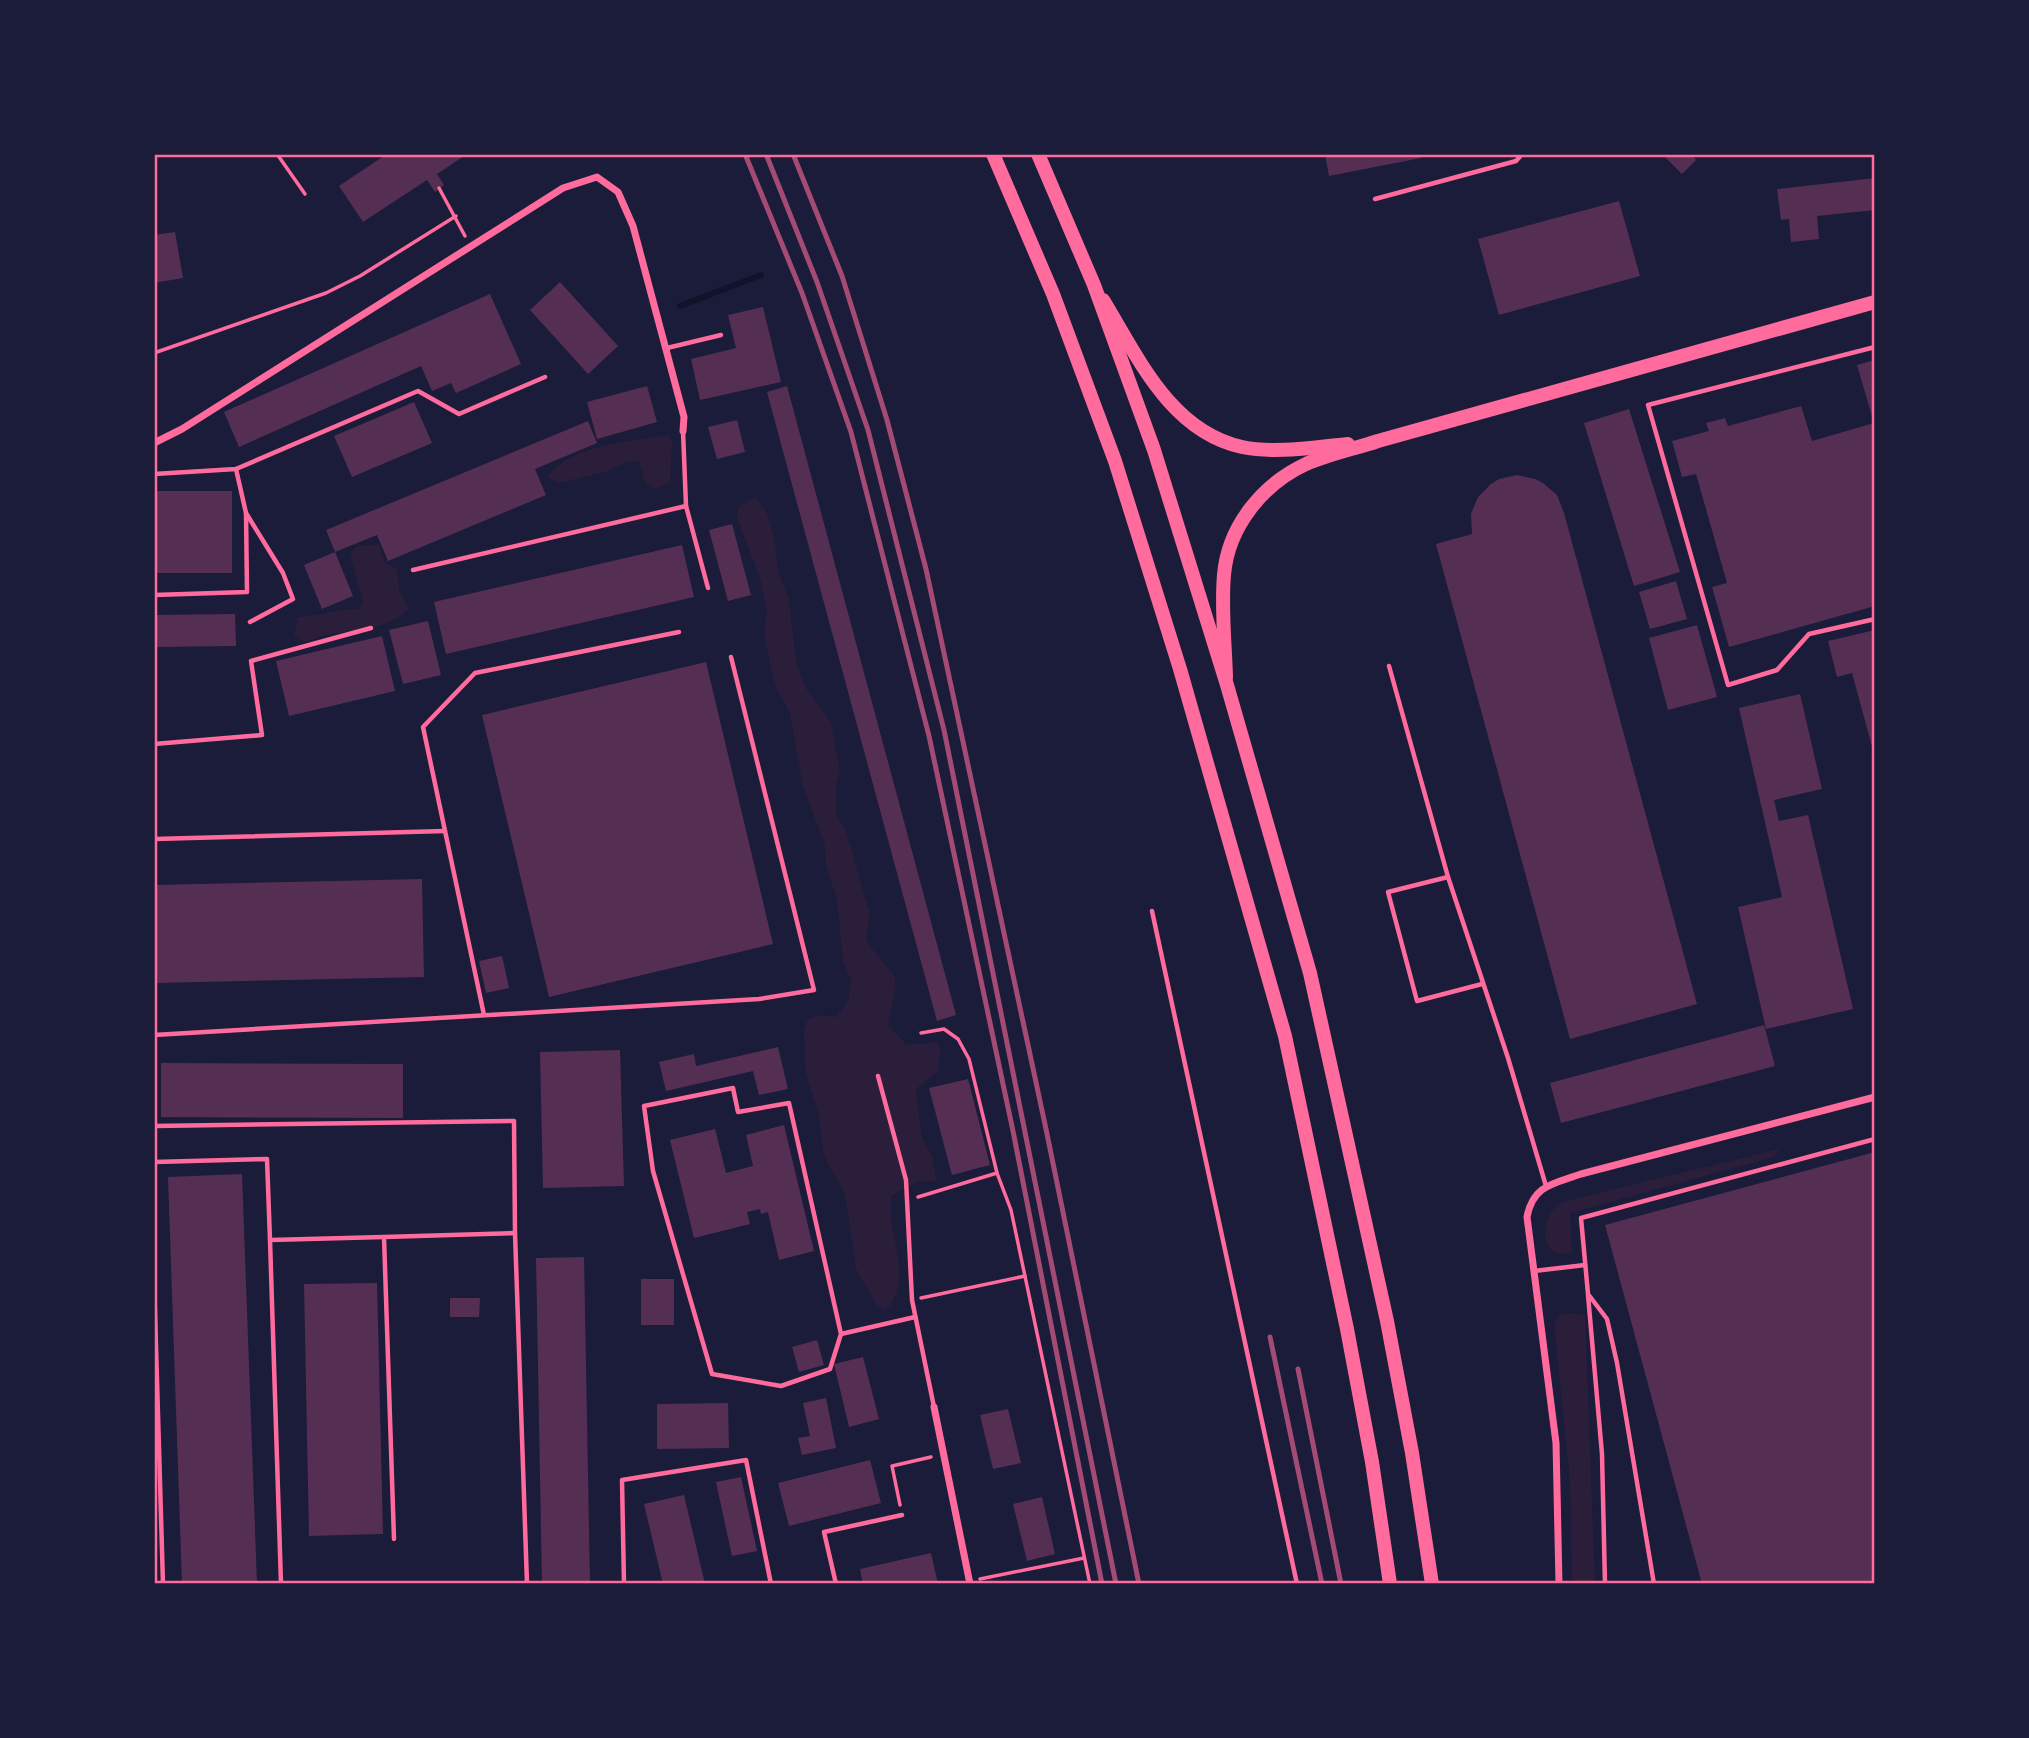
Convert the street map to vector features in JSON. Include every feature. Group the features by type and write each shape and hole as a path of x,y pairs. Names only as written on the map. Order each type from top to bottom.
{"main road":[{"path":"993,154 1053,294 1115,461 1180,669 1285,1036 1347,1329 1372,1462 1390,1584"},
{"path":"1038,154 1094,285 1154,450 1227,685 1310,973 1387,1321 1412,1454 1432,1583"},
{"path":"1094,285 1160,393 1187,420 1214,438 1242,447 1275,450 1378,441"},
{"path":"1227,685 1224,574 1232,540 1244,516 1261,495 1284,476 1308,464 1378,441 1875,302"}],"street":[{"path":"154,443 181,429 563,188 597,177 618,192 633,226 684,417 683,431"},
{"path":"1559,1584 1556,1443 1527,1217 1529,1204 1536,1193 1546,1186 1581,1174 1875,1097"},
{"path":"934,1407 970,1582"}],"lane":[{"path":"1375,199 1516,161 1522,154"},
{"path":"667,348 721,335"},
{"path":"1875,347 1648,405 1728,685 1777,670 1810,634 1875,618"},
{"path":"154,474 236,469 418,391 459,414 544,377"},
{"path":"683,431 686,506 708,588"},
{"path":"154,595 247,592 246,513 236,469"},
{"path":"413,570 686,506"},
{"path":"246,513 283,573 293,599 250,622"},
{"path":"154,744 262,735 251,662 371,628"},
{"path":"484,1015 423,727 475,673 679,632"},
{"path":"154,1035 759,999 814,990 731,657"},
{"path":"1389,666 1448,877 1512,1071 1546,1186"},
{"path":"154,839 445,831"},
{"path":"1448,877 1388,892 1417,1001 1482,984"},
{"path":"1152,911 1297,1584"},
{"path":"878,1076 906,1180 912,1300 934,1407"},
{"path":"733,1088 738,1112 789,1103 841,1334 830,1369 781,1386 712,1374 653,1171 644,1106 733,1088"},
{"path":"154,1126 514,1121 515,1233 527,1584"},
{"path":"1605,1584 1602,1454 1581,1218 1875,1139"},
{"path":"154,1162 267,1159 281,1584"},
{"path":"270,1240 515,1233"},
{"path":"384,1237 394,1539"},
{"path":"1534,1271 1585,1265"},
{"path":"154,1278 163,1584"},
{"path":"1588,1294 1607,1319 1615,1352 1654,1584"},
{"path":"841,1334 915,1317"},
{"path":"624,1584 622,1480 746,1460 771,1584"},
{"path":"836,1584 824,1532 902,1515"}],"path":[{"path":"277,154 305,194"},
{"path":"439,188 471,247"},
{"path":"154,353 326,293 360,276 456,216"},
{"path":"921,1033 944,1029 958,1040 969,1059 997,1173 1011,1210 1090,1584"},
{"path":"906,1201 997,1173"},
{"path":"912,1300 1025,1276"},
{"path":"902,1515 892,1466 943,1454"},
{"path":"970,1582 1084,1558"}],"shaded area":[{"path":"670,435 670,481 663,486 653,489 645,482 639,461 627,462 608,471 559,483 548,477 557,466 585,451 621,442"},
{"path":"755,497 767,513 775,542 778,572 789,599 796,662 807,690 831,722 840,772 836,782 836,813 846,831 870,915 866,936 869,945 894,975 896,985 888,1025 907,1045 937,1042 941,1051 938,1071 916,1089 922,1138 932,1156 937,1181 917,1182 891,1196 899,1279 893,1301 885,1311 877,1305 856,1269 845,1194 824,1156 818,1113 806,1074 804,1031 807,1021 816,1015 836,1017 848,1001 851,980 843,961 837,899 826,866 825,845 803,787 790,714 775,685 764,636 767,609 760,578 737,518 738,507"},
{"path":"379,545 385,563 397,569 399,590 409,608 393,620 371,628 307,641 294,636 298,617 358,609 363,602 350,553 358,546"},
{"path":"1779,1149 1774,1157 1570,1213 1572,1252 1561,1253 1552,1250 1547,1244 1545,1236 1549,1217 1554,1208 1562,1202"},
{"path":"1564,1313 1585,1315 1595,1584 1572,1584 1570,1481 1554,1324 1558,1316"}],"building":[{"path":"387,154 467,154 437,174 444,185 435,192 427,180 363,222 339,186"},
{"path":"1325,154 1420,154 1421,158 1329,176"},
{"path":"1662,154 1691,154 1696,160 1682,174"},
{"path":"1875,178 1875,210 1817,216 1819,239 1791,242 1789,219 1781,220 1777,189"},
{"path":"1619,201 1640,276 1499,315 1478,239"},
{"path":"175,232 183,278 154,283 154,235"},
{"path":"560,282 618,346 588,374 530,310"},
{"path":"490,294 521,364 456,393 451,383 432,391 421,366 239,447 224,412"},
{"path":"763,307 781,382 700,400 691,359 736,348 728,315"},
{"path":"1875,360 1875,606 1729,647 1712,587 1727,583 1696,474 1682,477 1672,441 1709,431 1706,423 1725,418 1728,426 1801,406 1812,441 1874,423 1857,365"},
{"path":"647,386 657,422 597,439 587,402"},
{"path":"787,386 956,1015 937,1021 767,392"},
{"path":"414,402 432,443 352,477 334,436"},
{"path":"1629,409 1680,572 1634,586 1584,423"},
{"path":"737,420 745,452 717,459 708,427"},
{"path":"588,421 597,443 535,469 546,495 388,561 377,535 335,552 326,530"},
{"path":"1517,475 1543,483 1557,495 1564,513 1697,1004 1570,1039 1436,544 1472,534 1471,514 1478,497 1499,479"},
{"path":"154,491 232,491 232,573 154,573"},
{"path":"732,524 751,595 728,601 709,530"},
{"path":"682,545 694,597 446,654 434,602"},
{"path":"335,552 353,596 322,609 304,565"},
{"path":"1676,581 1687,619 1650,629 1639,592"},
{"path":"235,614 236,646 154,647 154,615"},
{"path":"428,621 441,675 403,684 389,630"},
{"path":"1697,625 1717,697 1668,710 1649,638"},
{"path":"1875,630 1874,754 1852,673 1837,677 1828,641"},
{"path":"382,636 395,691 289,716 276,661"},
{"path":"706,662 773,944 549,997 482,715"},
{"path":"1800,694 1822,789 1774,800 1779,821 1808,815 1853,1009 1766,1029 1738,907 1782,897 1739,708"},
{"path":"422,879 424,977 154,983 154,885"},
{"path":"502,956 509,988 486,993 479,961"},
{"path":"1764,1025 1775,1066 1561,1123 1550,1083"},
{"path":"778,1047 788,1089 759,1095 753,1071 666,1091 659,1062 694,1054 696,1066"},
{"path":"620,1050 624,1186 543,1188 540,1052"},
{"path":"161,1063 403,1064 403,1118 161,1117"},
{"path":"968,1079 990,1165 952,1175 929,1088"},
{"path":"784,1125 814,1251 779,1260 768,1212 761,1214 760,1209 747,1212 750,1224 694,1238 670,1140 715,1129 726,1173 753,1166 746,1135"},
{"path":"1875,1152 1875,1584 1702,1584 1605,1225"},
{"path":"242,1174 257,1584 182,1584 168,1177"},
{"path":"584,1257 590,1584 542,1584 536,1258"},
{"path":"641,1279 674,1279 674,1325 641,1325"},
{"path":"377,1283 383,1534 309,1536 304,1284"},
{"path":"450,1298 480,1298 479,1317 450,1317"},
{"path":"817,1340 824,1365 799,1372 792,1347"},
{"path":"863,1357 879,1419 849,1427 834,1364"},
{"path":"826,1398 836,1448 802,1455 798,1438 810,1436 803,1403"},
{"path":"728,1403 729,1448 657,1449 657,1404"},
{"path":"1008,1409 1021,1463 993,1469 980,1415"},
{"path":"870,1460 881,1503 789,1526 778,1483"},
{"path":"741,1477 757,1551 732,1556 716,1482"},
{"path":"684,1495 705,1584 663,1584 644,1504"},
{"path":"1042,1497 1055,1554 1027,1561 1013,1504"},
{"path":"931,1553 938,1584 863,1584 860,1569"}],"waterway":[{"path":"680,306 761,275"}],"railway":[{"path":"745,154 802,293 851,432 929,736 1013,1131 1102,1584"},
{"path":"766,154 817,282 868,430 944,730 1116,1584"},
{"path":"793,154 842,276 887,420 926,569 1046,1129 1139,1584"},
{"path":"1270,1337 1322,1584"},
{"path":"1298,1369 1341,1584"}]}
